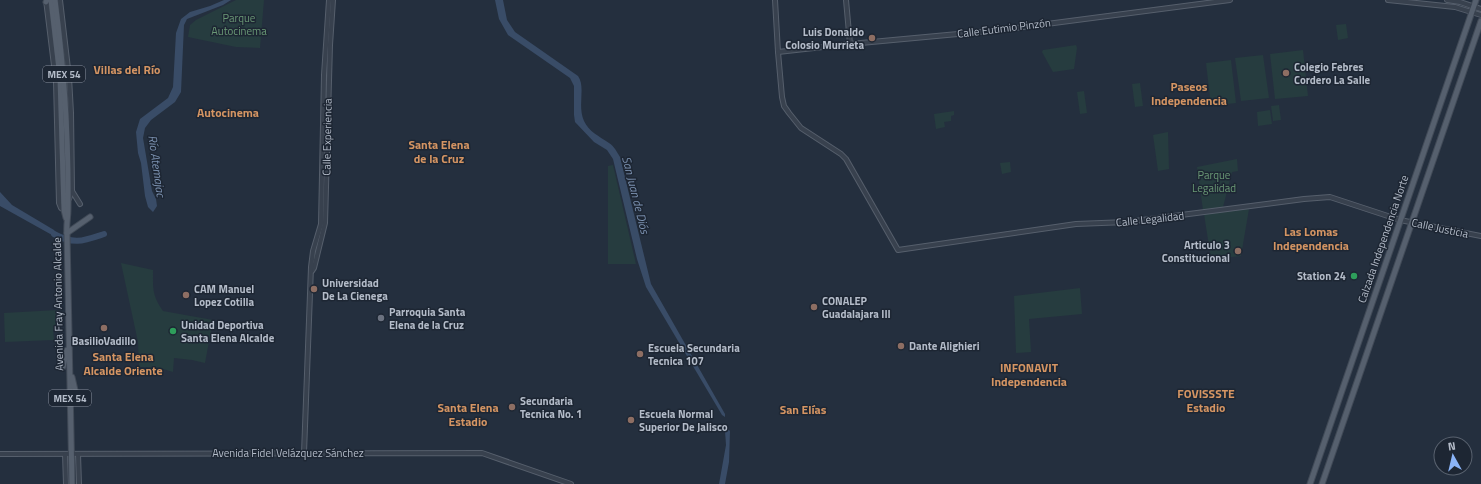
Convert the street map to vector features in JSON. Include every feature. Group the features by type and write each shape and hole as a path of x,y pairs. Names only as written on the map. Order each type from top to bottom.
{"main road":[{"name":"MEX 54","path":"48,0 60,78 66,211"},
{"name":"MEX 54","path":"55,0 64,85 68,201 66,211"},
{"name":"Calzada Independencia Norte","path":"1310,484 1476,0"},
{"name":"Calzada Independencia Norte","path":"1322,484 1481,21"},
{"path":"64,85 69,77"},
{"name":"Avenida Fray Antonio Alcalde","path":"66,211 72,484"},
{"path":"66,233 90,217"},
{"path":"63,367 69,343"},
{"path":"70,366 77,399"}],"street":[{"path":"60,0 69,77 71,120 72,191 68,201"},
{"name":"Calle Experiencia","path":"304,453 307,341 312,272 311,267 313,251 322,224 324,75 329,0"},
{"name":"Calle Experiencia","path":"312,272 325,223 330,45 333,0"},
{"path":"775,0 778,52"},
{"path":"846,0 850,44"},
{"name":"Calle Eutimio Pinzón","path":"778,52 1001,30 1209,1 1230,0"},
{"path":"1388,0 1432,2 1456,7 1481,9"},
{"path":"1447,0 1473,9 1480,14"},
{"name":"Calle Legalidad","path":"778,52 782,97 784,106 788,113 802,128 841,154 846,160 898,250 1076,224 1127,222 1330,197 1400,220"},
{"path":"72,191 80,204"},
{"name":"Calle Justicia","path":"1400,220 1481,236"},
{"name":"Avenida Fidel Velázquez Sánchez","path":"0,454 482,453 571,484"},
{"path":"65,454 66,484"},
{"path":"78,454 79,484"}],"green space":[{"name":"Parque Autocinema","path":"236,0 264,0 260,48 236,47 188,37 190,25 196,20"},
{"path":"1346,24 1348,38 1338,40 1336,25"},
{"path":"1076,45 1077,48 1074,69 1053,72 1042,52 1043,50"},
{"path":"1303,50 1308,96 1275,99 1270,54"},
{"path":"1263,55 1269,98 1241,101 1235,58"},
{"path":"1231,60 1236,103 1211,106 1206,63"},
{"path":"1140,83 1143,106 1135,107 1132,84"},
{"path":"1084,91 1087,113 1080,114 1077,92"},
{"path":"1279,105 1281,120 1273,121 1271,106"},
{"path":"1270,110 1272,124 1258,126 1257,112"},
{"path":"954,111 954,115 951,116 951,121 944,122 945,127 936,129 934,114"},
{"path":"1168,132 1169,169 1158,171 1153,135"},
{"name":"Parque Legalidad","path":"1237,159 1238,171 1232,172 1223,207 1203,210 1197,167"},
{"path":"1010,162 1011,172 1002,174 1000,163"},
{"path":"613,165 636,264 608,264 608,166"},
{"path":"1249,209 1241,256 1211,259 1204,214"},
{"name":"Unidad Deportiva Santa Elena Alcalde","path":"121,263 153,270 154,292 163,311 213,320 205,363 174,358 173,372 160,368 139,367 138,342"},
{"path":"1080,288 1082,314 1029,319 1031,352 1016,353 1014,296"},
{"path":"58,310 59,330 53,330 54,340 5,342 4,313"}],"water":[{"path":"224,0 231,0 223,5 187,19 184,25 181,92 175,102 151,120 145,128 143,138 152,191 156,199 157,206 153,212 148,207 145,196 141,163 138,153 136,132 140,119 168,98 173,87 176,33 181,19 190,12"},
{"path":"495,0 503,0 507,20 515,32 578,76 581,86 581,109 586,125 591,131 612,146 620,157 651,284 725,414 725,417 722,415 646,287 637,259 613,159 607,150 594,142 575,122 574,86 570,78 508,35 499,19"},
{"path":"0,192 12,205 54,230 60,237 52,235 0,206"},
{"path":"727,428 730,431 729,462 725,484 719,484 726,445 725,431"}],"waterway":[{"name":"Río Atemajac","path":"54,234 73,241 84,240 104,234"}],"place":[{"name":"Luis Donaldo Colosio Murrieta","path":"872,38"},
{"name":"Colegio Febres Cordero La Salle","path":"1286,73"},
{"name":"Articulo 3 Constitucional","path":"1238,251"},
{"name":"Station 24","path":"1354,276"},
{"name":"Universidad De La Cienega","path":"314,289"},
{"name":"CAM Manuel Lopez Cotilla","path":"186,295"},
{"name":"CONALEP Guadalajara III","path":"814,307"},
{"name":"Parroquia Santa Elena de la Cruz","path":"381,318"},
{"name":"BasilioVadillo","path":"104,328"},
{"name":"Unidad Deportiva Santa Elena Alcalde","path":"173,331"},
{"name":"Dante Alighieri","path":"901,346"},
{"name":"Escuela Secundaria Tecnica 107","path":"640,354"},
{"name":"Secundaria Tecnica No. 1","path":"512,407"},
{"name":"Escuela Normal Superior De Jalisco","path":"631,420"}],"district":[{"name":"Villas del Río","path":"127,69"},
{"name":"Paseos Independencia","path":"1189,93"},
{"name":"Autocinema","path":"228,112"},
{"name":"Santa Elena de la Cruz","path":"439,151"},
{"name":"Las Lomas Independencia","path":"1311,238"},
{"name":"Santa Elena Alcalde Oriente","path":"123,363"},
{"name":"INFONAVIT Independencia","path":"1029,374"},
{"name":"FOVISSSTE Estadio","path":"1206,400"},
{"name":"San Elías","path":"803,409"},
{"name":"Santa Elena Estadio","path":"468,414"}],"water label":[{"name":"San Juan de Diós","path":"636,195"}]}
